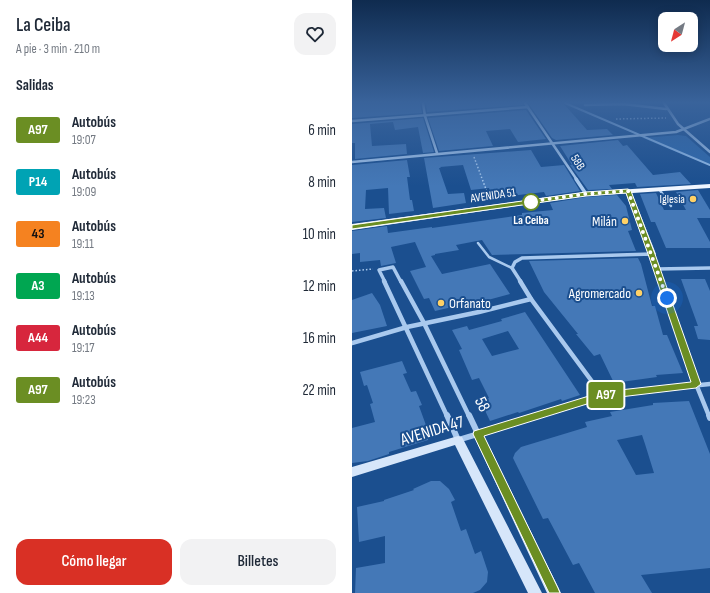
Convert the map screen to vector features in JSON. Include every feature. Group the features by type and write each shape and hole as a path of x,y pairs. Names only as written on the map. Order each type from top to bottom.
{"main road":[{"name":"AVENIDA 51","path":"352,227 586,194 710,186"}],"street":[{"path":"430,131 437,153"},
{"name":"58B","path":"544,131 586,194"},
{"path":"352,162 437,153 633,137 678,131"},
{"path":"683,131 710,152"},
{"path":"628,191 657,268 696,384 710,418"},
{"path":"602,395 531,299 512,268 515,262 522,258 652,254"},
{"name":"58","path":"379,270 393,267 424,323 478,434 551,592"},
{"path":"657,268 710,268"},
{"path":"379,270 407,327 458,440 535,593"},
{"path":"352,343 407,327 479,312 531,299"},
{"name":"AVENIDA 47","path":"352,472 602,395 696,384 710,384"}],"lane":[{"path":"659,189 671,206"},
{"path":"478,243 489,257 512,268"}],"path":[{"path":"472,151 492,207"},
{"path":"352,271 370,268 379,270"}],"shaded area":[{"path":"678,135 686,136 710,157 710,165 643,138"}],"building":[{"path":"352,131 371,131 372,146 406,144 407,154 355,159 355,143 352,143"},
{"path":"419,131 427,131 434,152 423,153"},
{"path":"432,131 490,131 486,131 493,146 439,151"},
{"path":"511,131 540,131 546,139 518,142"},
{"path":"547,131 609,131 613,135 556,140 552,138"},
{"path":"618,140 623,146 627,145 653,175 680,172 691,184 637,187 635,183 609,185 612,189 588,190 570,165 572,165 560,146"},
{"path":"531,150 541,167 564,165 580,191 546,196 544,192 492,198 489,188 471,190 463,165 440,167 441,168 439,168 448,194 464,193 466,203 433,208 424,158"},
{"path":"407,160 410,177 407,177 410,200 412,200 414,211 389,214 388,188 366,190 365,209 384,208 386,218 352,222 352,165"},
{"path":"698,190 710,210 710,218 697,218 710,242 710,248 666,248 655,222 651,222 640,194 656,193 664,210 686,210 676,192"},
{"path":"617,195 626,206 632,230 628,231 636,251 492,255 482,240 456,245 459,250 431,256 442,274 490,264 510,294 462,307 461,305 435,311 429,298 424,299 410,271 426,267 415,242 391,247 396,263 381,266 380,260 360,262 360,253 352,254 352,231 387,226 388,233 432,228 522,215 522,213 553,210 550,203 586,197"},
{"path":"638,258 652,306 655,306 663,335 667,335 683,373 656,375 657,377 614,383 600,354 594,356 544,292 529,261"},
{"path":"681,279 705,279 710,291 710,340 698,339 694,326 698,326"},
{"path":"372,293 380,305 387,326 352,333 352,300"},
{"path":"525,312 580,395 562,401 561,399 490,421 480,400 489,398 479,378 472,380 459,350 462,349 452,330 467,326 469,330 502,321 501,319","holes":["508,331 519,349 492,356 482,339"]},
{"path":"402,361 407,373 403,374 411,392 416,391 422,405 419,406 427,428 428,440 389,452 389,454 368,461 352,463 352,428 375,422 370,404 373,403 367,385 364,386 360,372"},
{"path":"689,401 710,454 710,568 641,575 652,593 595,593 579,563 573,565 548,518 543,519 513,458 515,453 521,447 587,427 585,422 612,416 610,412 653,405 653,403","holes":["642,435 654,473 636,475 617,440"]},
{"path":"431,481 440,481 449,489 455,500 451,502 461,531 466,529 475,554 481,551 488,572 487,582 480,590 473,593 355,593 356,568 385,563 385,536 359,542 357,507 384,501 414,490 413,489"}],"waterway":[{"path":"630,131 710,165"}],"bus line":[{"name":"A97","path":"352,227 586,194 628,191 652,254 696,384 602,395 478,434 554,593"}],"place":[{"name":"Iglesia","path":"693,199"},
{"name":"La Ceiba","path":"531,202"},
{"name":"Milán","path":"625,221"},
{"name":"Agromercado","path":"639,293"},
{"name":"Orfanato","path":"441,303"}],"route":[{"path":"531,202 526,202 586,194 628,191 667,298"}]}
